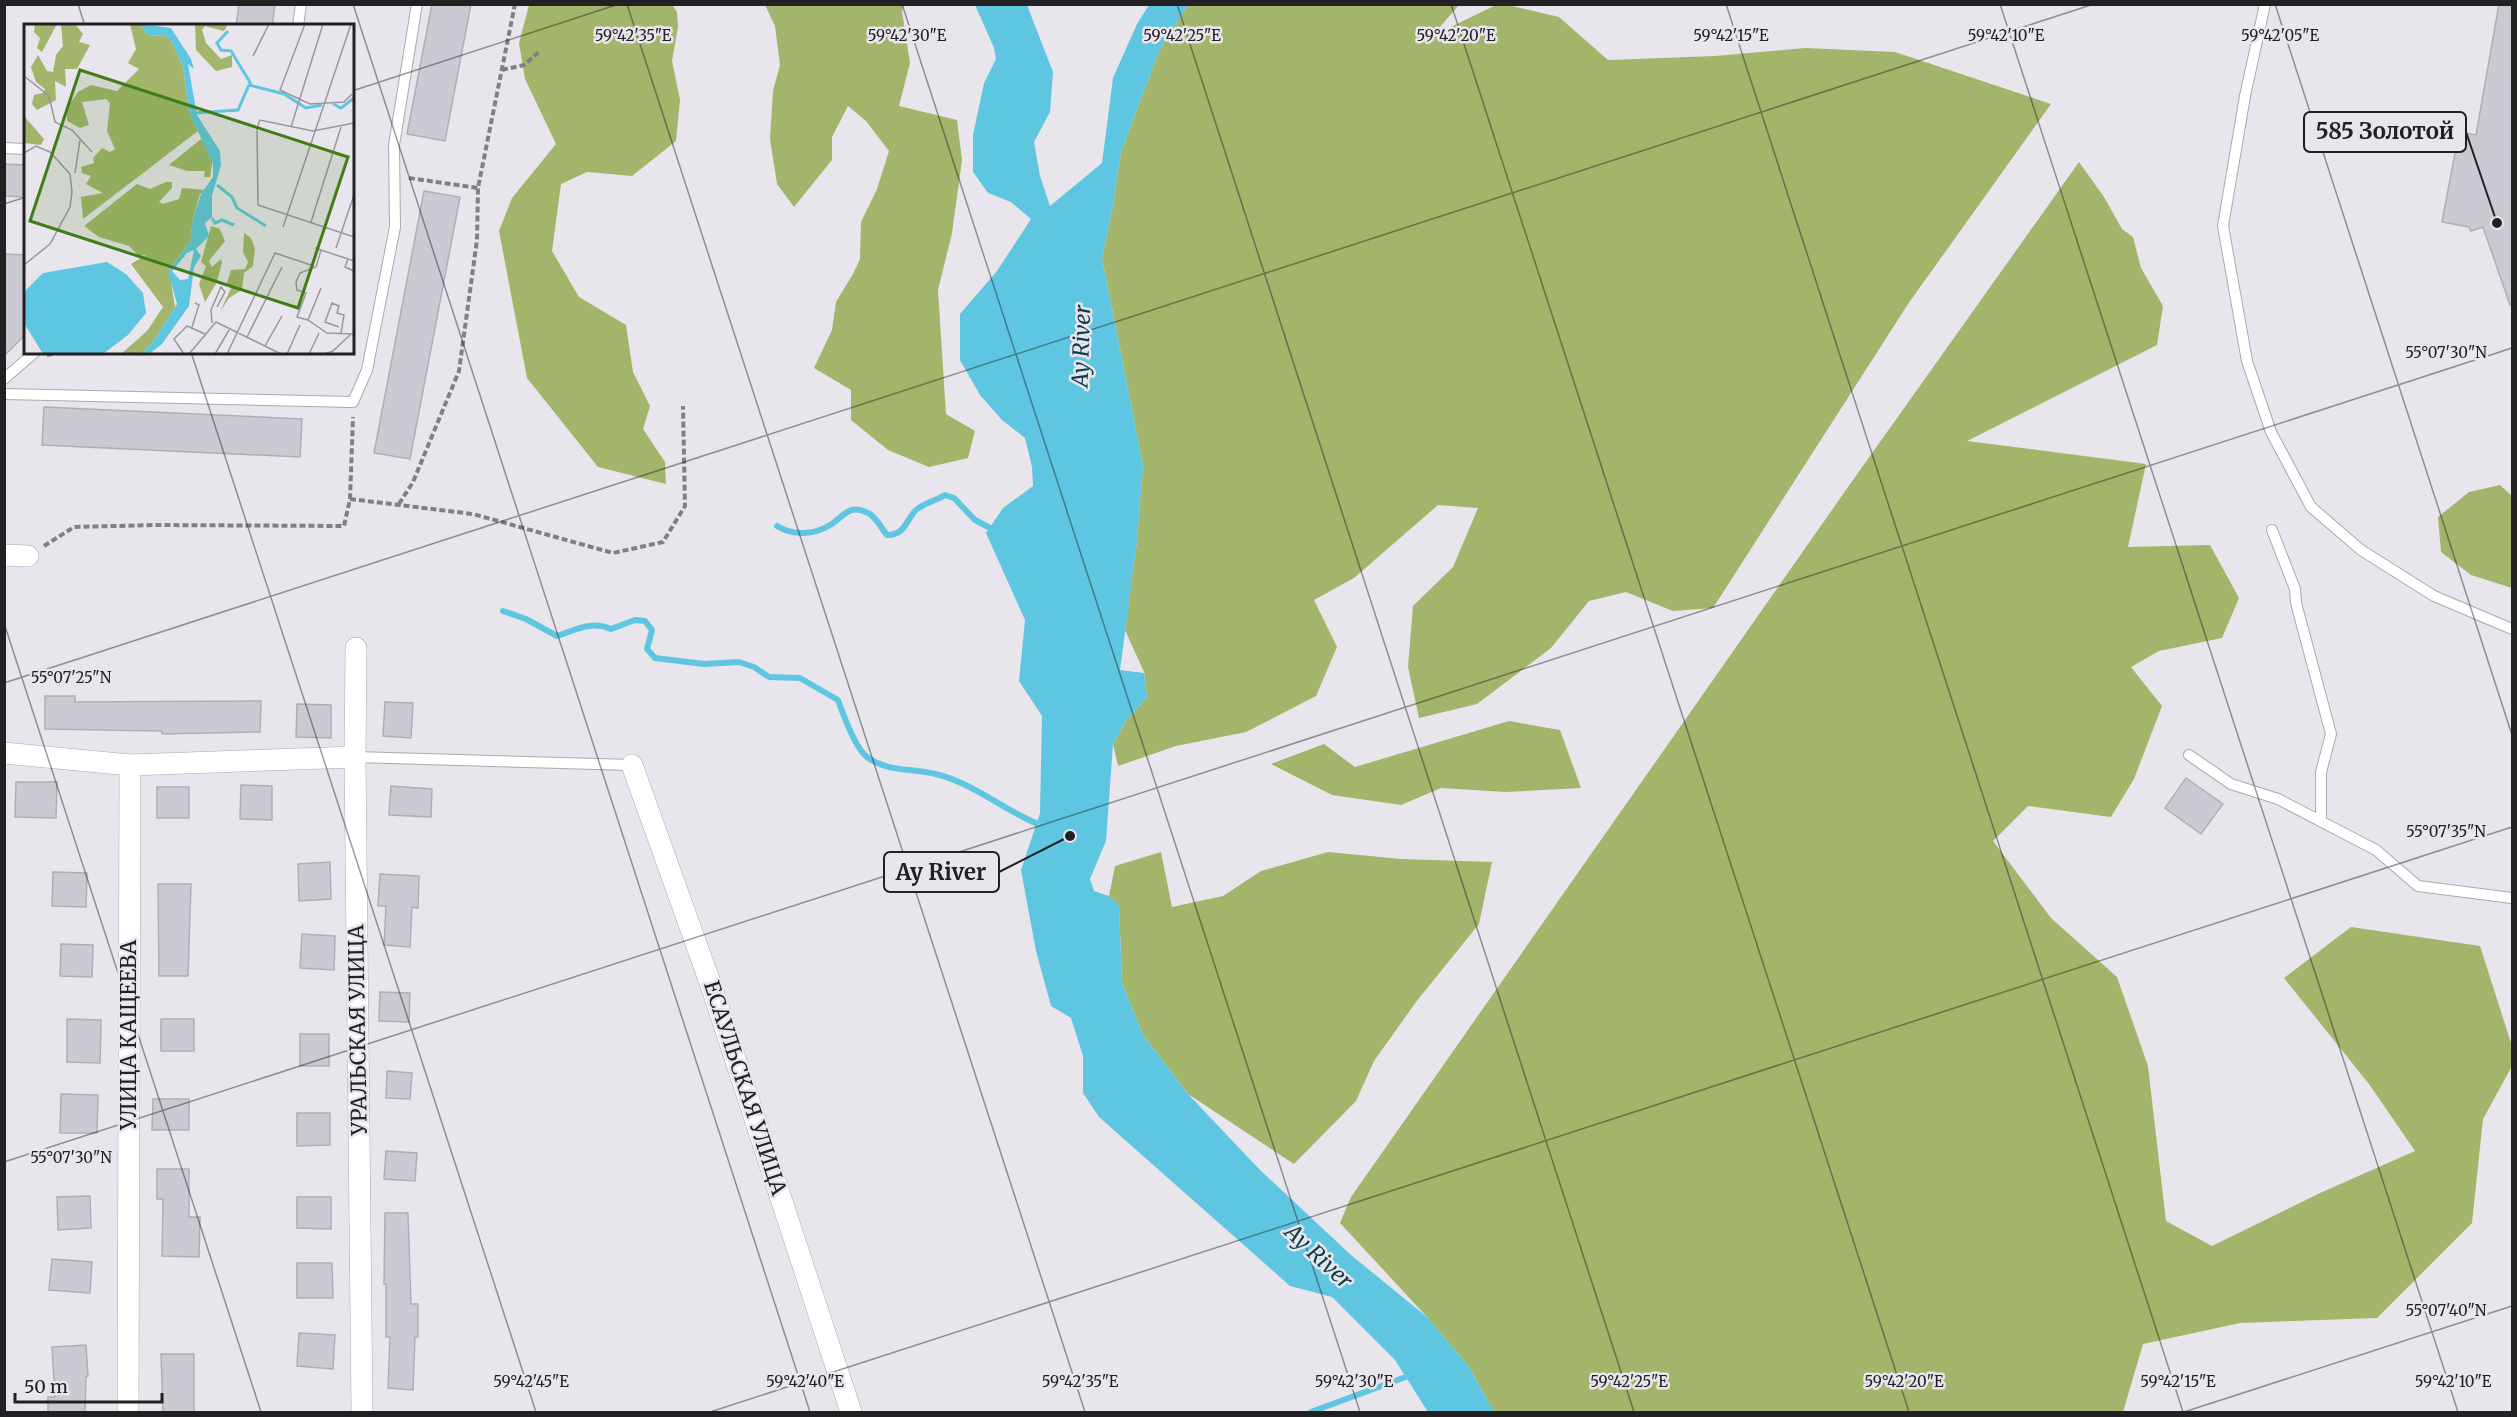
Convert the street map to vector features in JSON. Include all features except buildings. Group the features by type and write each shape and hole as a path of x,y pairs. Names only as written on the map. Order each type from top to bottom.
{"street":[{"path":"4,555 28,556"},
{"name":"УРАЛЬСКАЯ УЛИЦА","path":"356,648 355,757 362,1413"},
{"path":"4,753 130,765 355,757"},
{"name":"УЛИЦА КАЩЕЕВА","path":"128,1413 130,765"},
{"name":"ЕСАУЛЬСКАЯ УЛИЦА","path":"632,765 712,988 851,1413"}],"lane":[{"path":"298,24 301,4"},
{"path":"4,394 353,402 368,370 395,227 394,145 417,4"},
{"path":"2265,4 2245,96 2223,226 2247,361 2271,432 2312,507 2361,550 2434,596 2512,629"},
{"path":"4,148 24,149"},
{"path":"4,379 33,354"},
{"path":"2272,530 2295,589 2296,603 2331,734 2321,772 2321,820"},
{"path":"2189,755 2231,784 2278,800 2376,850 2418,886 2512,898"},
{"path":"355,757 632,765"}],"path":[{"path":"399,504 413,482 459,371 477,240 478,188 515,4"},
{"path":"502,70 524,65 540,51"},
{"path":"393,176 478,188"},
{"path":"28,556 74,527 344,526 350,499 353,402"},
{"path":"350,499 473,514 613,553 663,542 685,506 683,406"}],"green space":[{"path":"529,5 672,5 677,12 678,27 672,61 680,100 676,141 632,176 587,172 561,184 552,251 579,297 626,325 633,372 650,406 643,429 665,462 666,484 598,467 527,378 499,231 512,198 556,144 525,79 519,43"},
{"path":"765,5 904,5 902,11 910,63 899,106 957,120 962,160 952,233 938,290 946,414 975,431 968,458 929,467 888,450 851,420 851,390 814,368 832,330 836,302 860,259 861,222 877,189 889,151 866,121 848,106 832,137 832,160 794,207 777,184 770,139 773,91 780,65 775,26"},
{"path":"1188,5 1459,5 1432,36 1496,5 1508,5 1559,17 1608,60 1715,56 1805,48 1895,52 2051,104 1908,304 1713,608 1673,611 1626,592 1589,601 1551,648 1477,704 1419,718 1408,667 1413,606 1453,567 1478,508 1438,505 1354,578 1314,600 1337,647 1316,696 1246,732 1176,746 1118,766 1113,744 1126,721 1147,697 1144,672 1125,630 1137,541 1143,465 1102,258 1121,152 1159,51"},
{"path":"2079,162 2104,197 2122,229 2133,237 2141,268 2163,306 2157,345 1967,441 2146,464 2128,547 2210,545 2239,598 2222,638 2159,651 2131,667 2162,706 2134,779 2111,817 2028,806 1993,841 2051,918 2117,977 2148,1066 2166,1221 2212,1246 2320,1193 2415,1151 2369,1084 2284,978 2351,927 2480,946 2512,1046 2512,1066 2483,1119 2472,1223 2377,1318 2240,1323 2143,1344 2123,1412 1494,1412 1469,1367 1427,1317 1340,1223 1351,1197 1848,487"},
{"path":"2500,485 2512,496 2512,588 2471,575 2441,552 2438,517 2469,492"},
{"path":"1509,721 1560,730 1581,788 1506,792 1441,788 1401,805 1332,795 1271,764 1324,744 1355,767"},
{"path":"1161,852 1172,907 1223,896 1261,871 1328,852 1401,859 1492,862 1479,924 1416,1002 1374,1061 1356,1101 1294,1164 1188,1094 1143,1035 1122,983 1119,906 1109,896 1115,866"}],"water":[{"path":"975,5 1027,5 1053,72 1050,112 1034,142 1040,176 1050,206 1102,163 1113,78 1137,24 1149,5 1188,5 1159,51 1121,152 1102,258 1143,465 1137,541 1120,670 1144,673 1147,697 1126,721 1113,744 1106,841 1090,879 1094,891 1109,896 1119,905 1122,983 1143,1035 1188,1094 1260,1170 1351,1255 1427,1317 1469,1367 1494,1412 1428,1412 1395,1360 1332,1297 1290,1286 1099,1117 1083,1093 1083,1056 1071,1018 1051,1006 1036,951 1021,870 1040,813 1042,716 1019,681 1025,620 986,533 1003,508 1033,486 1032,467 1025,438 1002,420 980,395 960,360 960,314 997,271 1031,219 1011,202 988,193 973,172 973,135 984,83 996,59 994,48"}],"waterway":[{"path":"777,526 797,533 817,531 857,509 873,516 887,535 893,534 898,533 904,527 918,508 945,495 954,498 975,520 996,531"},
{"path":"503,611 526,619 557,636 590,626 597,625 611,629 635,620 645,621 652,630 647,649 655,658 704,664 739,662 754,667 769,677 800,678 838,700 858,746 867,757 888,767 941,775 957,781 1043,826"},
{"path":"1311,1412 1411,1375"}],"place":[{"name":"585 Золотой","path":"2497,223"},
{"name":"Ay River","path":"1070,836"}]}
